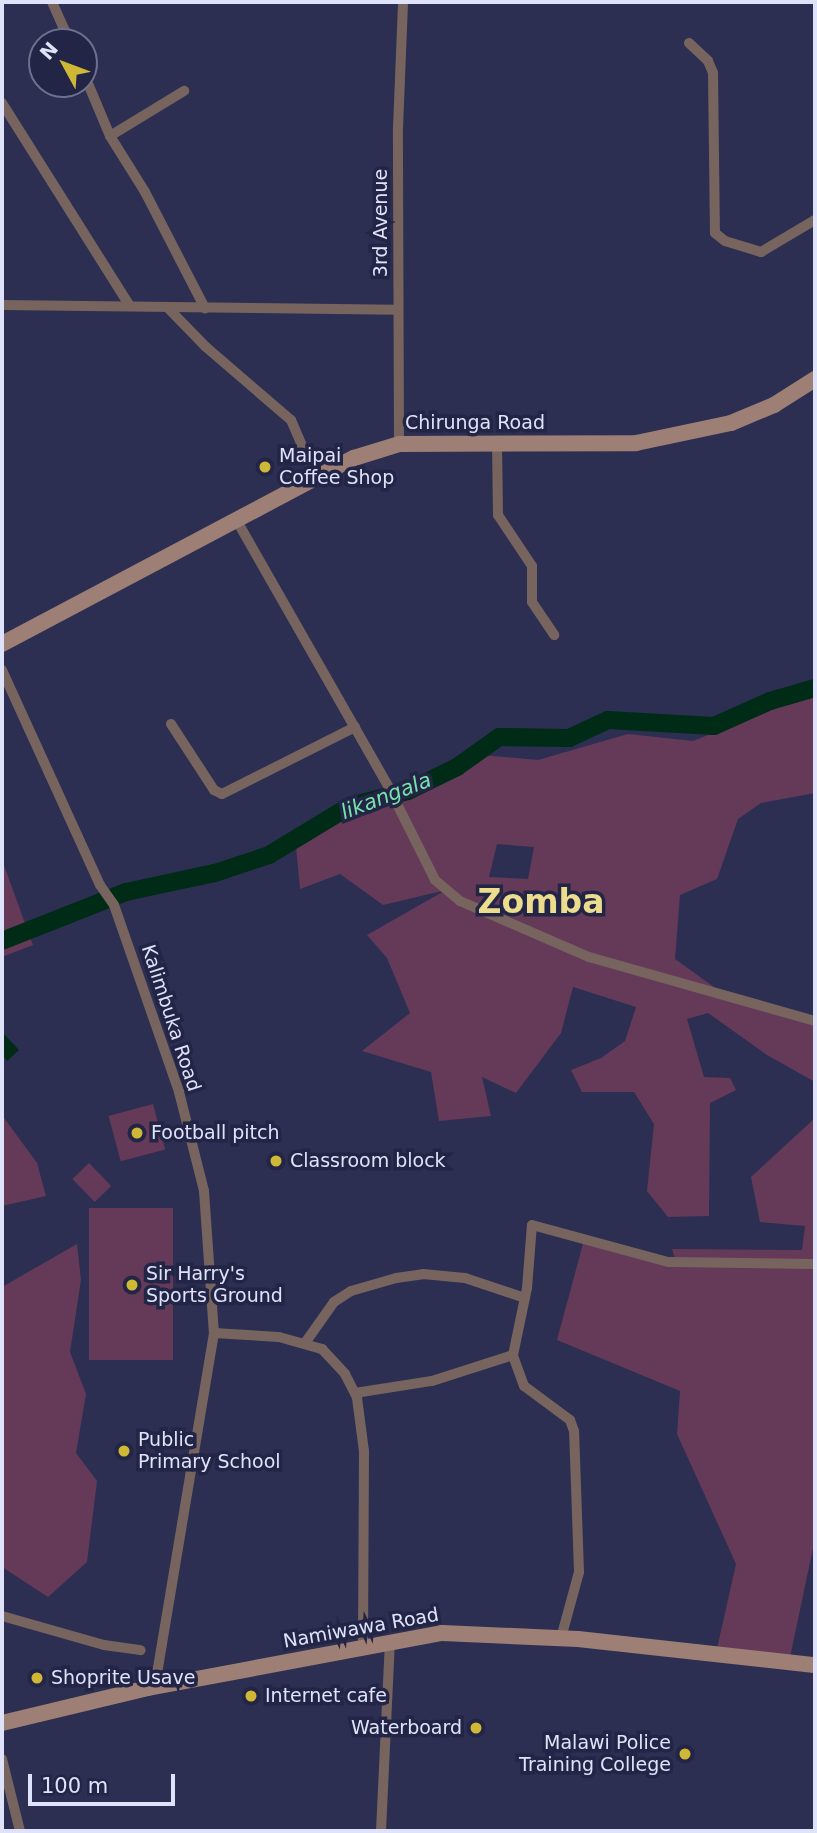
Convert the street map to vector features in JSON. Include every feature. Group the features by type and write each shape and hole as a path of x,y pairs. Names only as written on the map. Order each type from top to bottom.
{"street":[{"path":"52,2 64,28"},
{"name":"3rd Avenue","path":"399,444 398,310 403,2"},
{"path":"689,43 708,61 713,73 715,233 725,242 761,252 815,220"},
{"path":"110,136 184,91"},
{"path":"94,98 110,136 145,192 205,308"},
{"path":"2,103 129,305"},
{"path":"2,305 398,310"},
{"path":"169,309 206,347 290,420 316,478"},
{"name":"Chirunga Road","path":"2,644 354,458 399,444 608,446 677,436 752,415 815,379"},
{"path":"497,443 498,515 532,566 531,601 554,635"},
{"path":"237,521 355,727 426,868 460,901 595,960 748,1004 814,1018"},
{"name":"Kalimbuka Road","path":"2,670 100,885 114,905 179,1092 204,1191 214,1333 158,1668 148,1688"},
{"path":"171,724 214,790 222,794 355,727"},
{"path":"561,1638 579,1572 574,1431 570,1420 524,1386 513,1355 524,1298 532,1225 668,1262 815,1264"},
{"path":"305,1343 334,1302 351,1291 396,1278 422,1274 465,1278 524,1298"},
{"path":"214,1333 258,1334 305,1343 328,1354 355,1393 363,1451 363,1645"},
{"path":"355,1393 432,1381 513,1355"},
{"path":"2,1616 104,1646 141,1650"},
{"name":"Namiwawa Road","path":"2,1723 148,1688 363,1645 442,1633 561,1638 815,1665"},
{"path":"381,1831 390,1642"},
{"path":"2,1759 20,1831"}],"shaded area":[{"path":"815,693 815,793 761,803 738,819 717,879 680,895 675,959 721,992 815,1019 815,1082 767,1055 708,1013 687,1019 704,1077 730,1078 736,1090 710,1103 709,1216 668,1217 647,1191 654,1124 634,1092 582,1092 571,1070 601,1058 625,1041 636,1007 573,987 561,1033 516,1093 482,1077 491,1116 439,1121 431,1072 362,1051 410,1013 387,958 367,935 446,890 383,905 340,874 300,889 296,846 317,830 421,793 481,755 538,760 628,734 693,741","holes":["497,844 534,847 528,879 489,877"]},
{"path":"2,860 33,945 2,957"},
{"path":"2,1032 19,1050 7,1061 2,1055"},
{"name":"Football pitch","path":"153,1104 165,1149 121,1161 109,1116"},
{"path":"2,1115 37,1163 46,1196 2,1206"},
{"path":"815,1118 815,1539 789,1662 716,1653 736,1564 677,1434 680,1391 557,1340 584,1240 677,1265 672,1249 802,1250 805,1226 760,1222 751,1177"},
{"path":"89,1163 111,1186 95,1202 72,1179"},
{"name":"Sir Harry's Sports Ground","path":"89,1208 173,1208 173,1360 89,1360"},
{"path":"77,1244 81,1280 70,1352 86,1394 76,1453 97,1481 87,1562 48,1597 2,1567 2,1287"}],"waterway":[{"name":"likangala","path":"2,941 126,892 215,873 269,855 350,806 408,791 457,767 499,737 569,738 608,720 714,726 770,701 815,688"}],"place":[{"name":"Maipai Coffee Shop","path":"265,467"},
{"name":"Football pitch","path":"137,1133"},
{"name":"Classroom block","path":"276,1161"},
{"name":"Sir Harry's Sports Ground","path":"132,1285"},
{"name":"Public Primary School","path":"124,1451"},
{"name":"Shoprite Usave","path":"37,1678"},
{"name":"Internet cafe","path":"251,1696"},
{"name":"Waterboard","path":"476,1728"},
{"name":"Malawi Police Training College","path":"685,1754"}],"district":[{"name":"Zomba","path":"541,902"}]}
